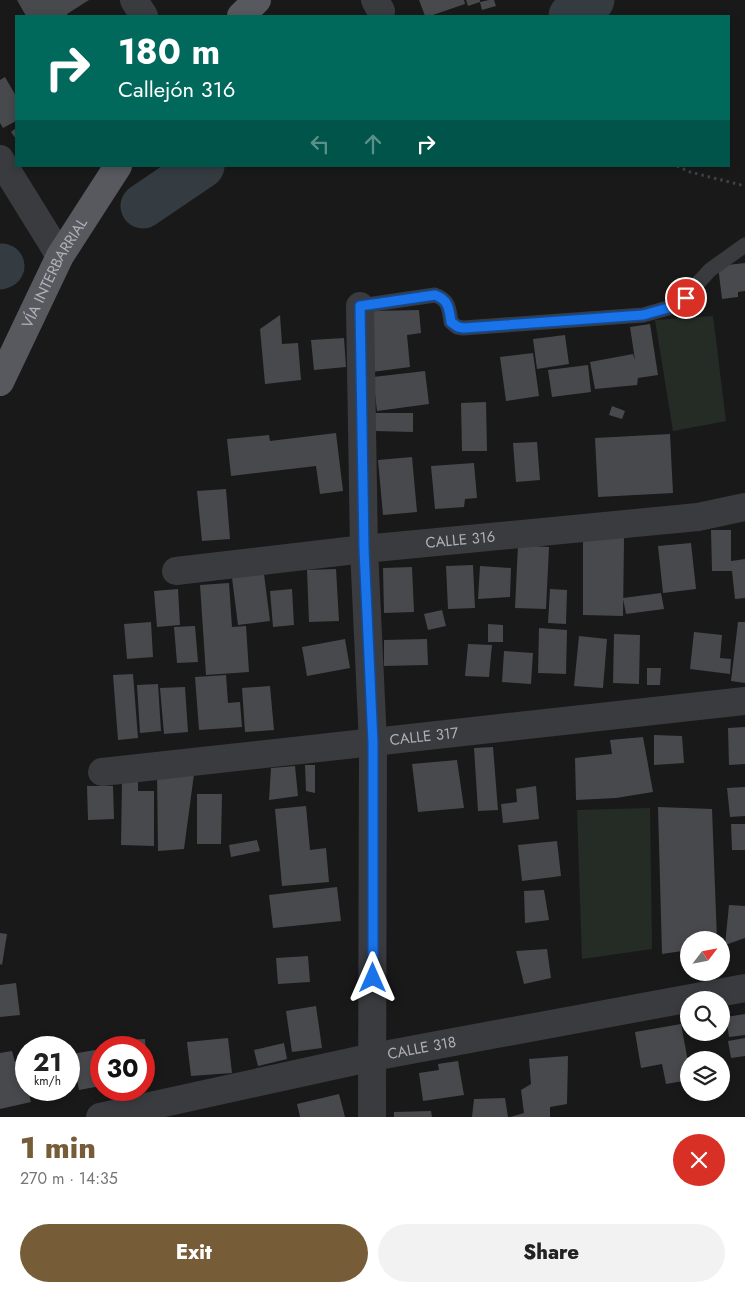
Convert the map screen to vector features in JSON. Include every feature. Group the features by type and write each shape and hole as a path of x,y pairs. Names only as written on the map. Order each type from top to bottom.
{"main road":[{"path":"241,15 256,0"},
{"name":"VÍA INTERBARRIAL","path":"0,382 60,256 117,167"}],"street":[{"path":"134,0 143,15"},
{"path":"0,159 60,256"},
{"path":"360,306 364,549 373,743 372,1117"},
{"name":"CALLE 316","path":"176,570 364,549 698,517 745,507"},
{"name":"CALLE 317","path":"102,772 745,701"},
{"name":"CALLE 318","path":"100,1117 373,1057 745,988"}],"lane":[{"path":"360,306 435,295 442,298 448,304 451,322 458,327 464,328 643,315 668,308 686,298 710,270 745,245"}],"path":[{"path":"679,167 690,172 745,186"}],"shaded area":[{"path":"713,316 726,421 673,431 655,320"},
{"path":"650,808 652,949 582,959 577,810"}],"building":[{"path":"17,0 89,0 68,15 25,15"},
{"path":"419,0 464,0 465,4 433,15 425,15"},
{"path":"466,0 480,0 480,2 468,6"},
{"path":"494,0 496,6 482,10 480,2"},
{"path":"5,77 15,94 15,122 3,128 0,123 0,80"},
{"path":"15,129 15,138 11,132"},
{"path":"745,263 745,291 738,292 738,297 722,299 718,266"},
{"path":"419,310 421,333 407,335 410,367 372,372 372,311"},
{"path":"280,315 282,344 298,343 301,380 265,384 260,329"},
{"path":"650,324 658,375 638,378 637,385 595,389 590,362 633,354 635,360 630,327"},
{"path":"565,335 569,364 537,369 533,339"},
{"path":"344,338 346,367 314,370 311,340"},
{"path":"533,353 539,396 506,401 500,357"},
{"path":"588,365 591,392 552,397 548,370"},
{"path":"425,371 429,404 377,411 373,377"},
{"path":"486,402 487,451 462,451 461,403"},
{"path":"612,406 625,411 622,419 609,415"},
{"path":"374,413 413,413 413,432 374,431"},
{"path":"336,433 343,491 320,494 316,466 231,476 227,439 269,435 270,441"},
{"path":"670,434 673,493 598,497 595,438"},
{"path":"537,442 540,480 516,482 513,443"},
{"path":"412,457 417,512 383,515 378,460"},
{"path":"474,463 477,498 465,499 464,507 435,509 431,466"},
{"path":"226,489 230,539 202,541 197,491"},
{"path":"711,530 731,530 731,561 745,559 745,598 735,599 732,571 712,571"},
{"path":"583,538 624,538 623,616 583,615"},
{"path":"691,543 696,589 663,593 658,546"},
{"path":"518,545 549,547 546,609 515,608"},
{"path":"473,565 475,608 448,609 446,566"},
{"path":"480,566 511,568 510,597 478,599"},
{"path":"412,567 414,612 384,613 383,568"},
{"path":"336,569 339,621 309,622 307,570"},
{"path":"264,574 270,621 238,625 232,578"},
{"path":"229,583 232,627 246,626 249,672 206,675 200,585"},
{"path":"178,589 180,625 157,627 154,591"},
{"path":"292,589 294,625 273,627 270,591"},
{"path":"550,589 567,590 566,624 548,623"},
{"path":"661,593 664,609 626,614 623,598"},
{"path":"442,610 446,626 428,630 424,614"},
{"path":"151,622 153,657 127,659 124,624"},
{"path":"738,622 745,622 745,683 731,681"},
{"path":"488,624 503,625 503,642 488,642"},
{"path":"195,626 198,662 177,663 174,627"},
{"path":"539,628 567,630 566,674 538,673"},
{"path":"694,632 722,635 720,658 731,659 730,674 690,669"},
{"path":"614,634 640,635 639,684 613,683"},
{"path":"579,636 607,639 603,688 574,686"},
{"path":"345,639 350,668 307,676 302,647"},
{"path":"427,639 428,665 384,666 384,640"},
{"path":"468,644 492,645 489,677 465,676"},
{"path":"504,651 533,653 531,684 502,682"},
{"path":"647,668 661,668 660,685 647,685"},
{"path":"133,674 138,738 118,740 113,675"},
{"path":"226,675 228,703 240,702 242,727 199,730 195,677"},
{"path":"158,684 161,731 140,733 137,685"},
{"path":"270,686 274,730 245,732 242,688"},
{"path":"185,687 188,732 164,734 160,688"},
{"path":"745,727 745,764 729,765 728,728"},
{"path":"654,735 682,736 684,763 654,765"},
{"path":"643,737 653,792 616,798 576,800 575,758 612,754 610,740"},
{"path":"493,747 498,810 478,811 474,748"},
{"path":"457,760 464,808 418,812 412,764"},
{"path":"305,765 315,765 315,793 306,791"},
{"path":"295,766 298,796 269,800 271,768"},
{"path":"157,772 194,774 184,849 158,851"},
{"path":"122,780 138,780 138,791 154,791 154,846 121,845"},
{"path":"87,786 113,786 114,819 88,820"},
{"path":"536,786 539,819 503,823 501,804 517,802 516,789"},
{"path":"745,787 745,816 730,817 727,788"},
{"path":"197,794 222,794 221,844 197,844"},
{"path":"306,806 310,850 326,848 329,882 282,886 275,809"},
{"path":"658,807 712,809 717,931 680,931 680,951 662,954"},
{"path":"731,824 745,824 745,850 732,850"},
{"path":"257,840 260,851 231,857 229,845"},
{"path":"557,841 561,876 522,881 518,845"},
{"path":"337,887 341,921 273,928 269,895"},
{"path":"544,890 549,920 525,923 524,891"},
{"path":"729,905 745,906 745,938 730,943 730,931 726,931"},
{"path":"0,933 7,934 2,965 0,964"},
{"path":"547,949 551,978 524,984 516,951"},
{"path":"308,956 310,982 278,984 276,958"},
{"path":"16,983 20,1015 0,1017 0,985"},
{"path":"316,1006 322,1048 292,1052 286,1011"},
{"path":"745,1014 745,1035 730,1037 730,1016"},
{"path":"680,1024 680,1041 684,1041 686,1051 680,1051 680,1082 666,1084 662,1064 641,1068 635,1032"},
{"path":"228,1038 232,1073 191,1076 187,1042"},
{"path":"745,1038 745,1056 731,1058 728,1041"},
{"path":"284,1043 287,1059 258,1066 254,1050"},
{"path":"12,1051 15,1062 15,1101 31,1102 0,1109 0,1053"},
{"path":"90,1051 90,1088 80,1090 80,1053"},
{"path":"568,1056 567,1104 550,1107 550,1117 510,1117 524,1113 521,1090 531,1084 529,1059"},
{"path":"458,1061 464,1095 423,1101 419,1073 439,1070 438,1064"},
{"path":"339,1094 345,1117 300,1117 297,1104"},
{"path":"505,1098 508,1117 472,1117 474,1099"},
{"path":"431,1111 432,1117 394,1117 394,1112"}],"waterway":[{"path":"573,15 592,0"},
{"path":"143,206 201,167"}],"route":[{"path":"373,978 373,743 364,549 360,306 435,295 442,298 448,304 451,322 458,327 464,328 643,315 668,308 686,298"}]}
